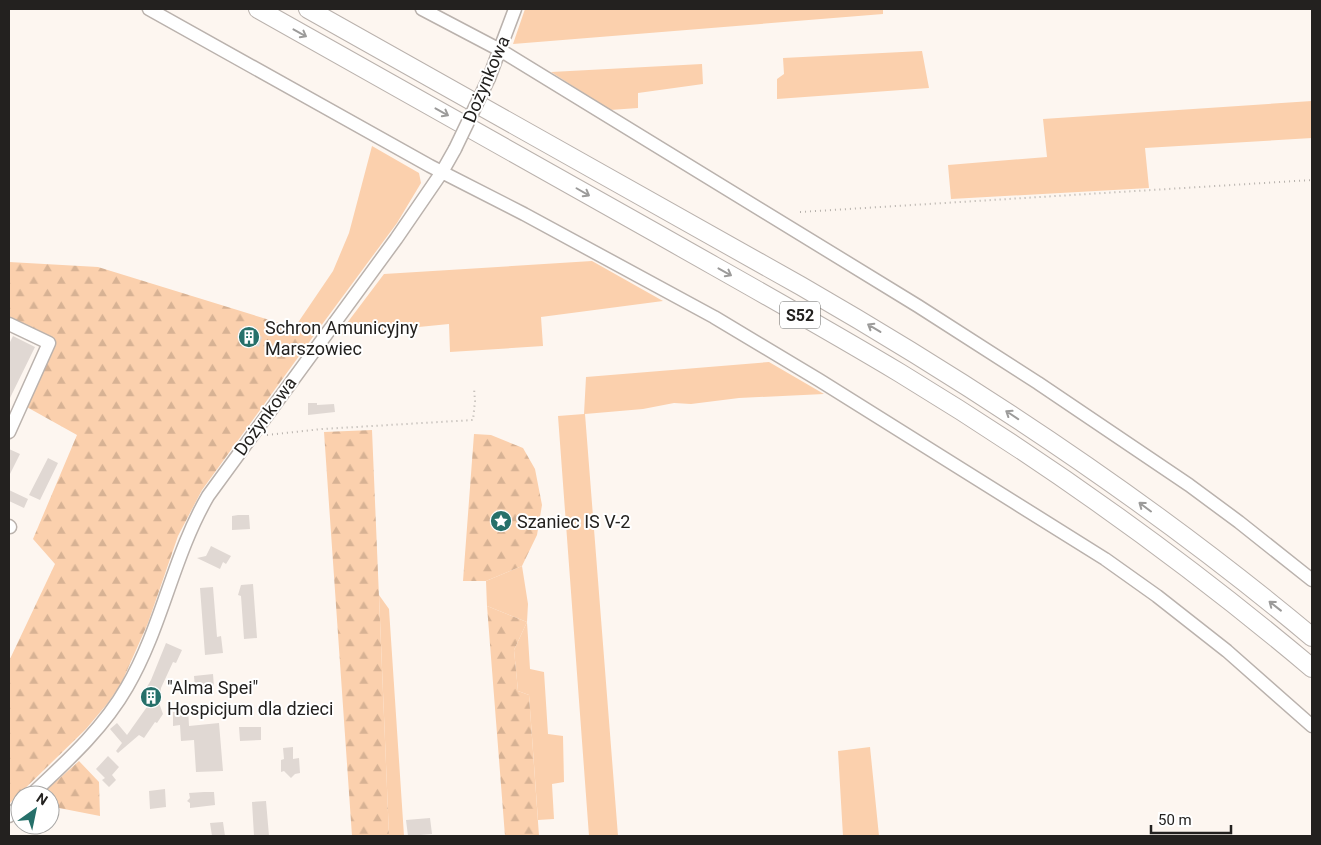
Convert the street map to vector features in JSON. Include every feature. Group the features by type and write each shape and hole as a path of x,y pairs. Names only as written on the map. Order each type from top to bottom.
{"highway":[{"name":"S52","path":"258,9 815,323 947,402 1052,472 1156,546 1226,598 1312,668"},
{"name":"S52","path":"308,9 801,286 985,397 1134,499 1239,578 1312,637"}],"street":[{"path":"149,9 442,172 714,317 1040,517 1105,559 1157,596 1227,651 1312,726"},
{"path":"422,9 500,50 918,306 1038,383 1189,485 1312,580"},
{"name":"Dożynkowa","path":"41,785 94,733 114,708 142,659 187,536 208,496 396,239 442,172 489,78 515,9"},
{"path":"9,324 49,343 10,425"}],"path":[{"path":"800,212 1312,180"},
{"path":"250,437 292,431 473,420 474,388"}],"green space":[{"path":"525,9 883,9 883,14 513,44"},
{"path":"922,51 929,88 777,99 777,79 784,74 783,58"},
{"path":"702,64 703,84 638,93 638,108 610,110 551,72"},
{"path":"1312,101 1312,138 1145,148 1149,188 951,199 948,165 1047,157 1043,119"},
{"path":"372,146 419,173 421,183 397,223 315,334 295,327 333,271 349,233"},
{"path":"592,261 663,301 541,317 543,346 450,352 449,324 338,335 384,274"},
{"path":"9,262 98,267 315,334 202,490 178,536 148,623 121,684 86,729 29,785 10,785 9,804 9,661 55,564 33,539 77,435 25,406 53,343 56,341 9,319"},
{"path":"769,362 824,394 739,398 691,404 674,403 643,409 585,414 618,836 589,836 558,416 584,414 586,377"},
{"path":"372,430 389,836 352,836 324,432"},
{"path":"474,434 491,435 523,448 535,469 542,505 537,535 522,566 486,581 463,581"},
{"path":"522,566 528,604 527,622 487,606 486,581"},
{"path":"379,595 389,609 404,836 389,836"},
{"path":"487,606 527,622 514,650 518,691 529,695 539,836 505,836"},
{"path":"527,622 530,669 544,672 548,734 563,736 564,782 552,784 554,819 538,820 529,695 518,691 514,650"},
{"path":"870,747 879,836 843,836 838,751"},
{"path":"79,761 99,782 100,816 60,808 60,785 52,785"}],"building":[{"name":"Schron Amunicyjny Marszowiec","path":"240,328 262,337 259,347 237,338"},
{"path":"13,336 35,347 9,400 9,344"},
{"path":"308,403 317,403 317,405 334,404 335,412 308,415"},
{"path":"9,449 20,454 9,476"},
{"path":"48,458 58,463 40,500 29,495"},
{"path":"9,490 28,499 24,508 9,501"},
{"path":"249,515 250,529 232,530 232,516"},
{"path":"211,546 231,556 226,564 223,562 220,569 197,558 206,556"},
{"path":"253,584 257,638 244,639 241,596 238,595 241,585"},
{"path":"213,587 217,637 221,636 223,653 205,655 200,588"},
{"path":"166,643 182,650 176,663 173,662 161,688 159,703 163,714 144,738 139,735 118,753 116,751 122,743 110,729 117,723 127,735 149,704 140,699 151,680"},
{"path":"213,674 214,687 195,688 194,676"},
{"path":"188,707 189,726 219,723 223,771 196,772 194,740 181,741 180,725 173,726 173,712 180,712 181,708"},
{"path":"239,727 261,727 261,740 240,741"},
{"path":"293,747 293,759 299,758 300,773 295,774 291,778 284,771 281,772 281,760 284,759 283,748"},
{"path":"108,756 119,767 112,775 116,780 109,787 102,780 105,778 96,769"},
{"path":"165,789 166,807 150,809 149,791"},
{"path":"214,792 215,805 190,808 190,803 187,801 190,798 189,793"},
{"path":"266,801 269,836 254,836 252,802"},
{"path":"430,818 432,834 408,836 406,820"},
{"path":"223,822 225,836 212,836 210,823"}],"place":[{"name":"Schron Amunicyjny Marszowiec","path":"249,337"},
{"name":"Szaniec IS V-2","path":"501,521"},
{"name":"\"Alma Spei\" Hospicjum dla dzieci","path":"151,697"}]}
